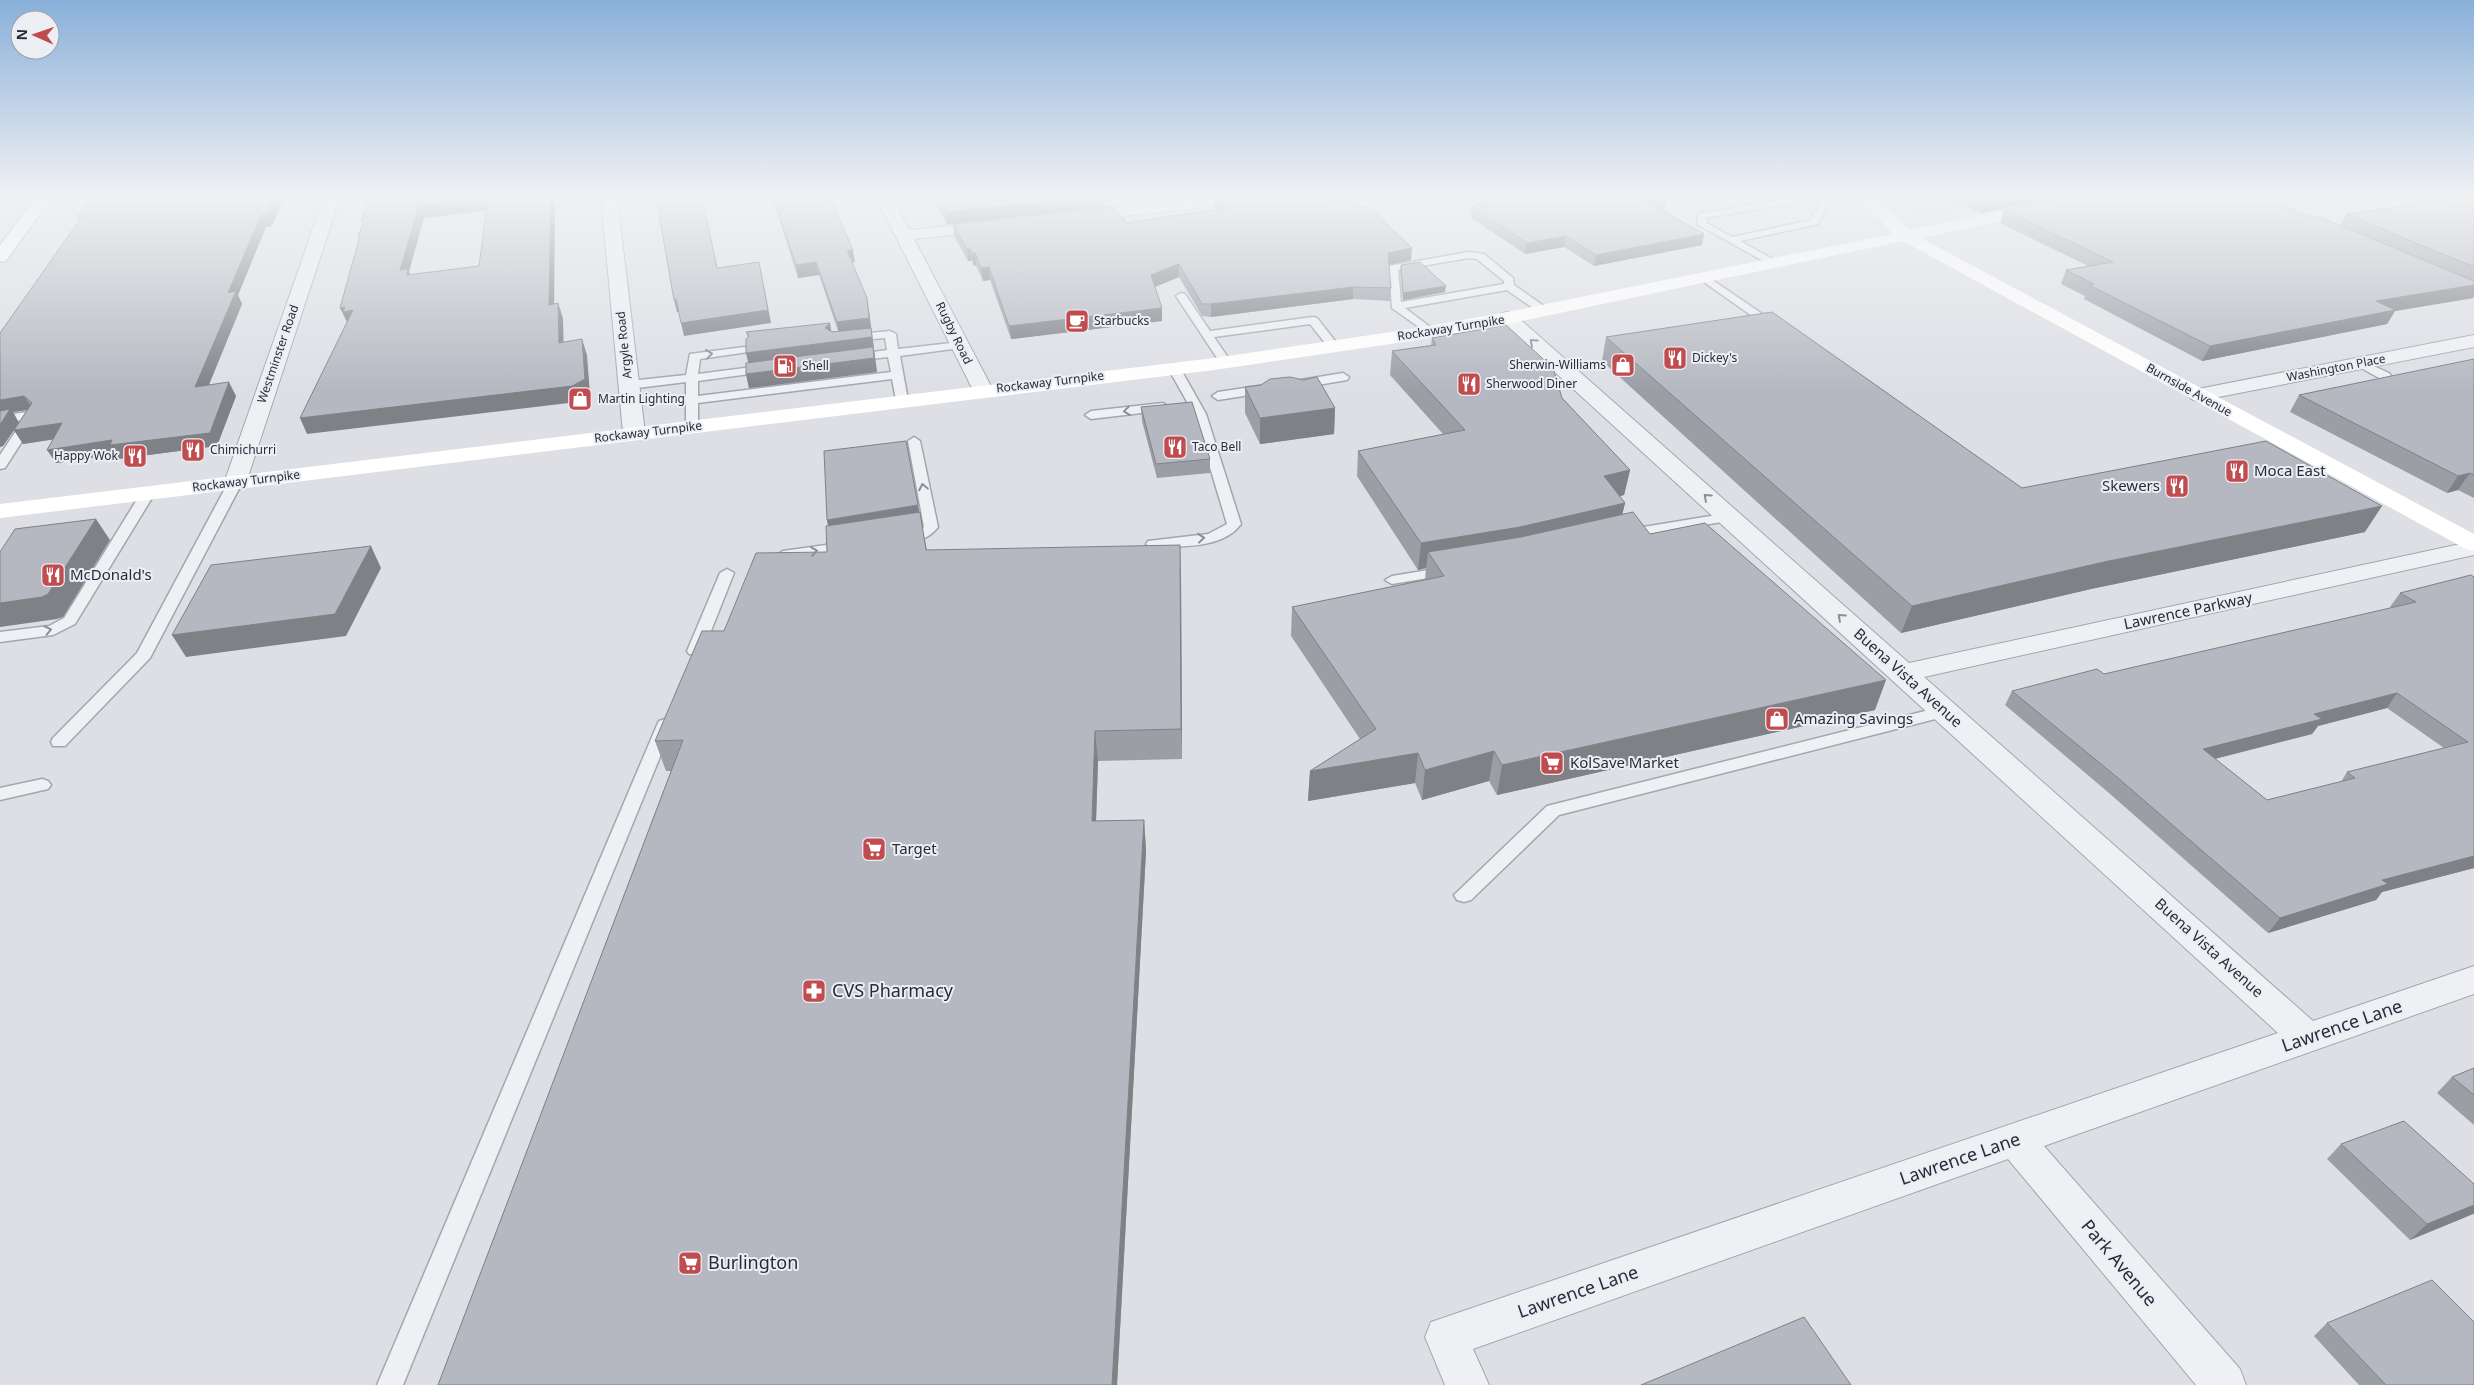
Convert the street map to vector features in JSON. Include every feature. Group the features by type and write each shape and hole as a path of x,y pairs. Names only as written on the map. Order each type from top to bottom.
{"main road":[{"name":"Rockaway Turnpike","path":"0,511 1225,362 1430,332 1544,311 1778,262"},
{"name":"Burnside Avenue","path":"1953,262 2198,395 2282,448 2474,544"}],"street":[{"name":"Westminster Road","path":"235,483 310,262"},
{"name":"Argyle Road","path":"615,262 634,433"},
{"name":"Rugby Road","path":"918,262 983,390"},
{"name":"Buena Vista Avenue","path":"1507,318 2308,1038"},
{"name":"Washington Place","path":"2198,395 2474,341"},
{"name":"Lawrence Parkway","path":"1903,673 2474,548"},
{"name":"Lawrence Lane","path":"1467,1385 1446,1337 2473,981"},
{"name":"Park Avenue","path":"2015,1140 2224,1385"}],"lane":[{"path":"1430,262 1393,268 1396,306 1430,332"},
{"path":"1487,262 1509,280 1509,286"},
{"path":"1705,278 1789,337"},
{"path":"1396,306 1509,286 1544,311"},
{"path":"1181,296 1225,362"},
{"path":"1206,335 1313,320 1333,346"},
{"path":"835,340 890,334 902,400"},
{"path":"842,363 842,360 960,345"},
{"path":"692,426 694,356 744,350"},
{"path":"2360,363 2385,376"},
{"path":"628,385 779,367"},
{"path":"1153,544 1218,536 1231,530 1234,524 1200,414 1174,368"},
{"path":"692,400 790,386 898,376"},
{"path":"1218,396 1344,378"},
{"path":"1091,416 1193,404"},
{"path":"0,420 33,415 0,465"},
{"path":"0,443 16,441"},
{"path":"886,540 926,534 931,527 914,441"},
{"path":"59,742 144,654 235,483"},
{"path":"0,637 53,630 70,621 148,493"},
{"path":"1614,536 1729,517"},
{"path":"766,558 858,544"},
{"path":"1392,580 1459,569"},
{"path":"686,673 726,573"},
{"path":"390,1385 672,708"},
{"path":"1464,895 1553,810 1945,711"},
{"path":"0,794 42,785"}],"building":[{"path":"50,262 241,262 228,293 236,291 195,387 229,382 210,433 110,445 112,440 47,450 62,423 14,430 32,403 24,396 0,400 0,333"},
{"path":"353,262 402,262 400,270 408,269 407,275 479,266 480,262 550,262 549,305 558,303 559,343 582,339 585,379 572,386 300,418 353,310 343,312 345,307 340,308"},
{"path":"667,262 716,262 717,268 759,262 768,310 681,323 676,299 674,300"},
{"path":"795,262 852,262 867,298 869,318 837,322 816,262 796,265"},
{"path":"978,262 1389,262 1391,288 1353,287 1202,304 1179,264 1151,275 1162,308 1009,326 989,267 981,268"},
{"path":"1420,262 1446,286 1403,293 1401,265"},
{"path":"2113,262 2427,262 2474,281 2474,285 2376,301 2395,310 2210,346 2089,285 2094,284 2066,270"},
{"path":"2461,262 2474,262 2474,267"},
{"path":"1772,312 2022,488 2266,441 2382,506 2104,562 1912,606 1606,337"},
{"path":"830,323 825,328 832,332 871,328 872,337 746,353 746,339 749,336 746,332"},
{"path":"1506,325 1553,368 1562,398 1630,470 1604,476 1625,503 1520,527 1421,543 1358,451 1465,430 1392,351 1436,345 1432,338"},
{"path":"873,347 874,358 746,374 746,363"},
{"path":"2474,359 2474,475 2470,473 2458,476 2299,395"},
{"path":"1290,377 1303,380 1317,377 1335,408 1260,418 1245,387 1261,385 1270,379"},
{"name":"Taco Bell","path":"1192,402 1210,459 1156,464 1141,407"},
{"path":"10,409 0,425 0,411"},
{"path":"906,441 918,505 827,520 824,451"},
{"path":"920,512 926,550 1180,545 1181,729 1095,731 1092,821 1144,820 1112,1385 438,1385 683,740 655,741 702,631 724,631 756,553 827,552 826,526"},
{"path":"1633,512 1650,534 1705,523 1886,680 1502,765 1494,751 1425,770 1418,753 1310,771 1376,729 1292,607 1444,576 1428,552 1521,537"},
{"path":"96,519 48,594 42,597 0,603 0,552 15,529"},
{"path":"371,546 335,614 172,635 211,565"},
{"path":"2471,575 2474,577 2474,856 2382,880 2388,884 2280,918 2118,778 2012,691 2097,669 2104,674 2416,602 2400,593","holes":["2397,693 2468,742 2347,772 2355,778 2267,800 2203,749 2322,719 2314,714"]},
{"path":"2474,1068 2474,1095 2452,1077"},
{"path":"2404,1121 2474,1184 2474,1205 2427,1224 2341,1144"},
{"path":"2432,1280 2474,1322 2474,1385 2386,1385 2327,1323"},
{"path":"1804,1317 1851,1385 1641,1385"}],"place":[{"name":"Starbucks","path":"1077,321"},
{"name":"Dickey's","path":"1675,358"},
{"name":"Sherwin-Williams","path":"1623,365"},
{"name":"Shell","path":"785,366"},
{"name":"Sherwood Diner","path":"1469,384"},
{"name":"Martin Lighting","path":"580,399"},
{"name":"Taco Bell","path":"1175,447"},
{"name":"Chimichurri","path":"193,450"},
{"name":"Happy Wok","path":"135,456"},
{"name":"Moca East","path":"2237,471"},
{"name":"Skewers","path":"2177,486"},
{"name":"McDonald's","path":"53,575"},
{"name":"Amazing Savings","path":"1777,719"},
{"name":"KolSave Market","path":"1552,763"},
{"name":"Target","path":"874,849"},
{"name":"CVS Pharmacy","path":"814,991"},
{"name":"Burlington","path":"690,1263"}]}
